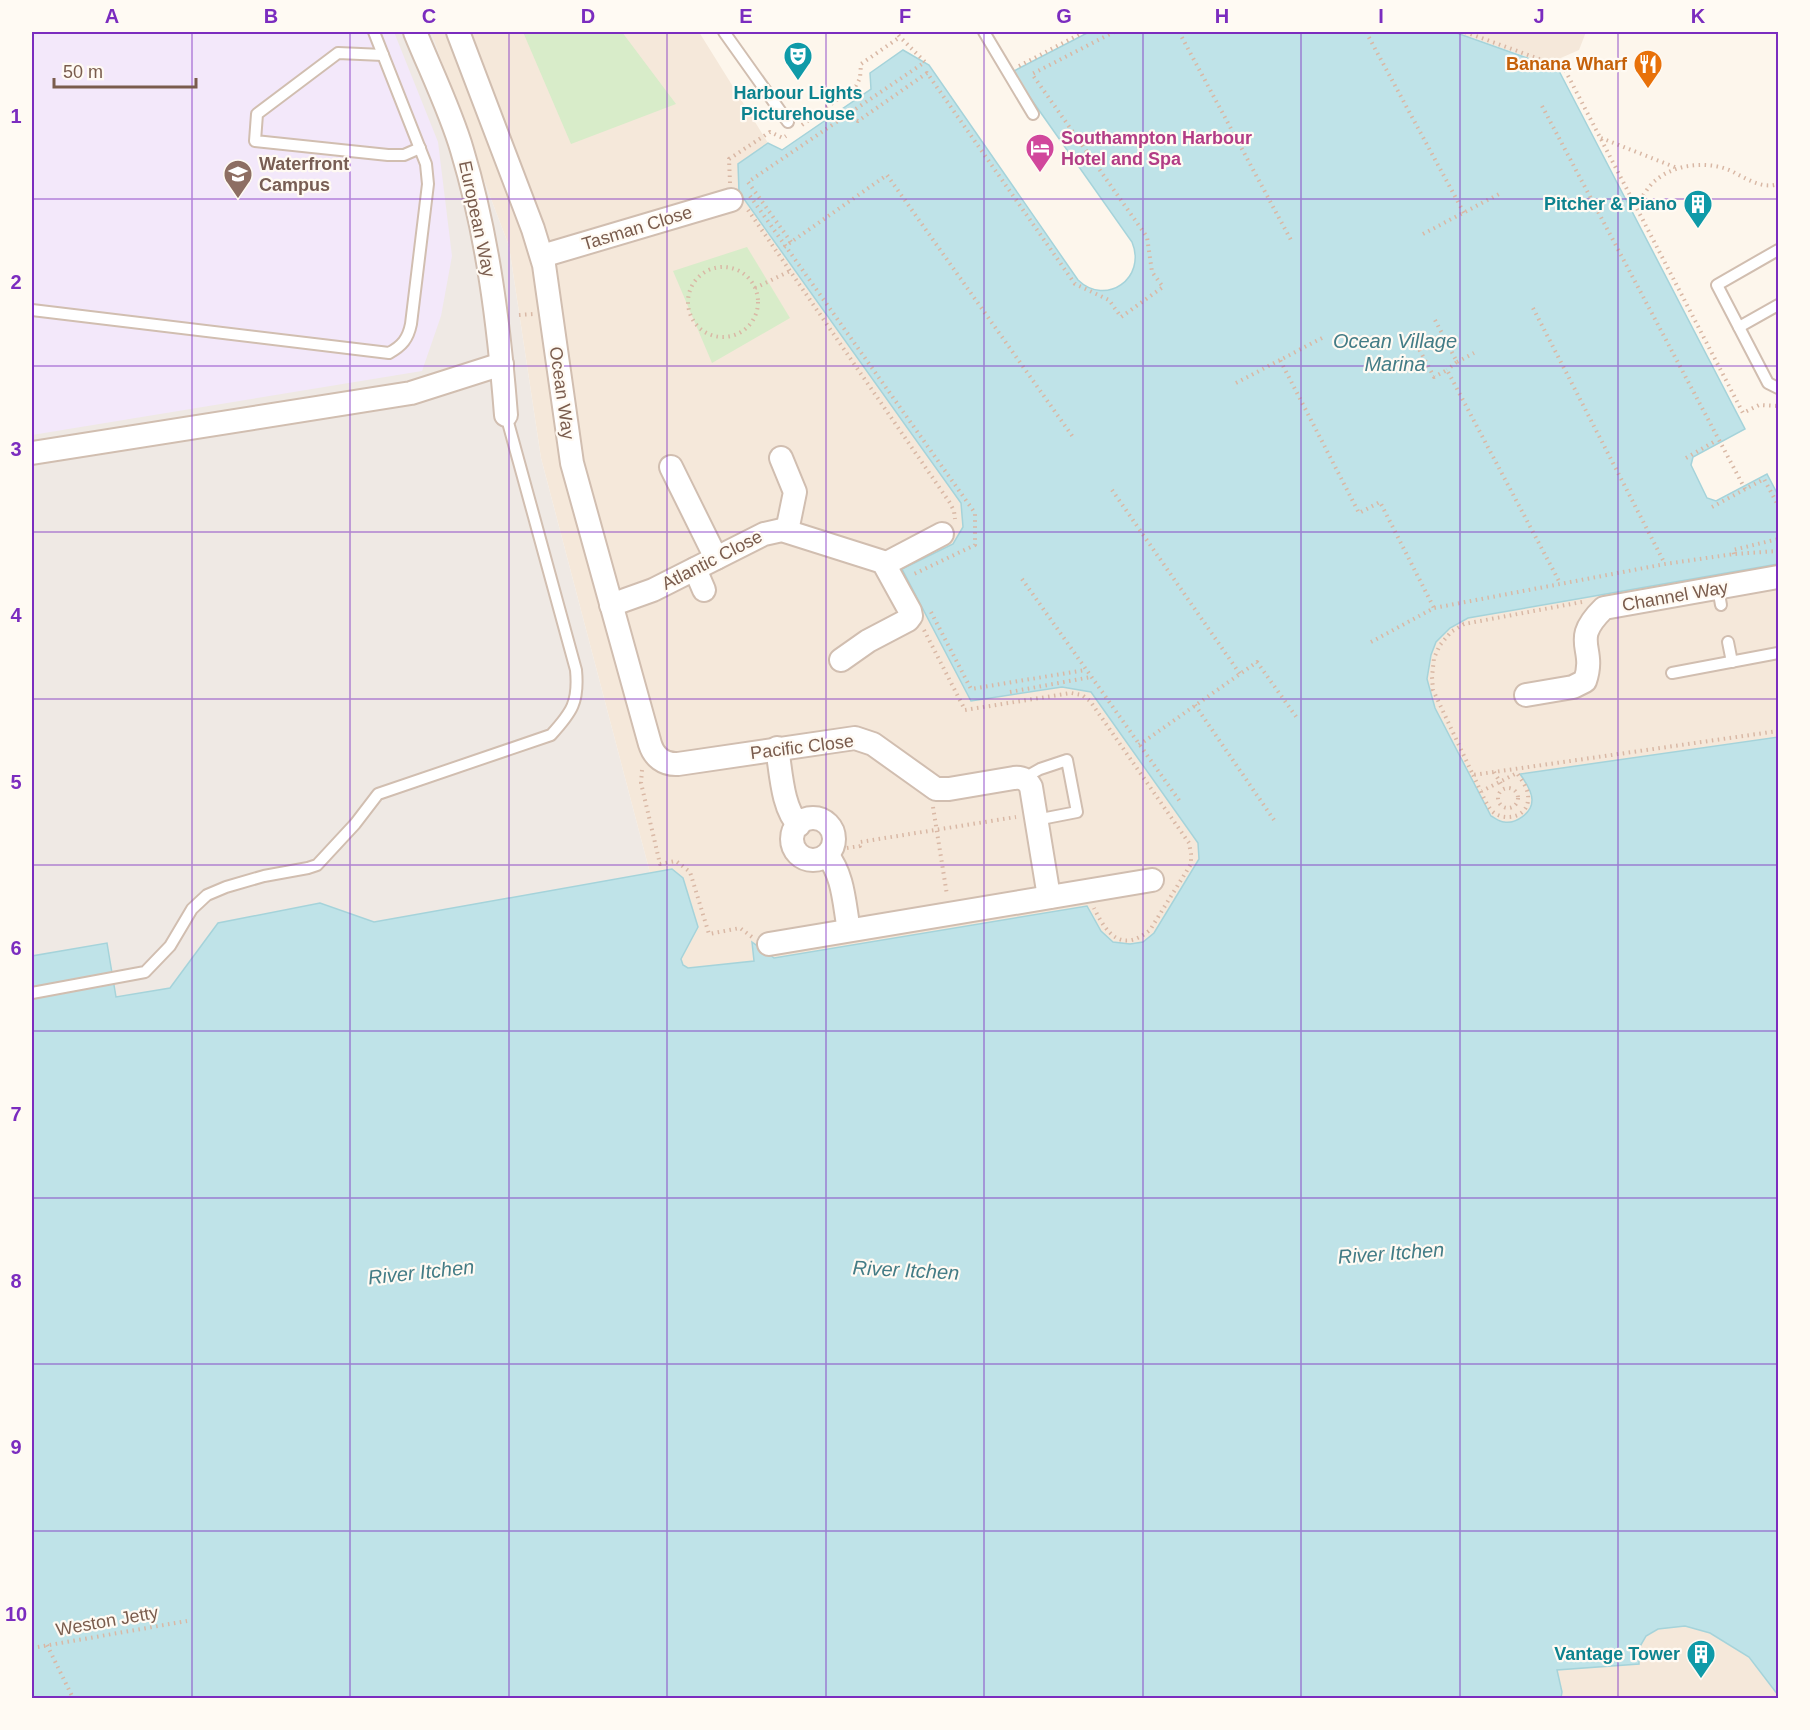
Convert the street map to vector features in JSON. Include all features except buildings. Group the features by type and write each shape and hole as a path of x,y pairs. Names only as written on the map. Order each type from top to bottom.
{"street":[{"name":"European Way","path":"415,32 462,149 487,254 502,364 506,416"},
{"name":"Ocean Way","path":"458,32 523,200 542,256 551,301 572,462 650,744 659,758"},
{"name":"Tasman Close","path":"542,256 740,197"},
{"path":"32,453 411,393 502,364"},
{"path":"781,458 795,492 787,531"},
{"path":"671,467 716,558"},
{"name":"Atlantic Close","path":"611,605 654,590 770,531 787,531 885,564"},
{"path":"841,660 868,641 920,611 885,564 942,534"},
{"path":"695,569 704,590"},
{"name":"Channel Way","path":"1526,695 1573,687 1585,681 1590,668 1584,637 1591,621 1604,608 1720,597 1779,578"},
{"name":"Pacific Close","path":"659,758 668,763 678,764 847,737 862,739 873,744 929,785"},
{"path":"777,748 787,804 791,816 799,825 793,835 793,843 797,853 810,860 817,860 829,852 840,877 849,930"},
{"path":"929,785 944,790 1024,778 1031,787 1049,897"},
{"path":"762,941 849,930 1152,880"}],"lane":[{"path":"32,310 388,352 400,347 408,336 411,324 428,184 426,164 374,32"},
{"path":"724,32 788,122"},
{"path":"984,32 1033,114"},
{"path":"383,55 338,53 256,114 255,141 388,155 404,155 420,148"},
{"path":"1779,250 1717,285 1768,383 1779,388"},
{"path":"1739,327 1779,305"},
{"path":"32,993 145,972 170,946 192,909 207,895 264,876 317,865 356,824 378,794 551,735 565,720 573,706 578,689 576,670 506,416"},
{"path":"1728,642 1732,662"},
{"path":"1672,673 1779,654"},
{"path":"1024,778 1040,769 1067,760 1077,813 1036,817"}],"path":[{"path":"791,242 748,182 925,62 896,32"},
{"path":"1007,72 1084,32"},
{"path":"846,115 858,121 927,74 1075,284 1109,300 1121,317 1163,287 1152,272 1147,237 1032,74 1114,32"},
{"path":"1179,32 1292,242"},
{"path":"1366,32 1464,213"},
{"path":"1465,32 1564,68 1743,413 1759,405 1779,406"},
{"path":"900,37 861,64 860,78 851,91 783,138 770,132 729,159 739,198 950,503 956,518 953,526 942,534"},
{"path":"1542,106 1744,489"},
{"path":"1601,138 1678,169"},
{"path":"1636,206 1656,180 1678,169 1698,165 1733,171 1750,182 1772,186 1779,184"},
{"path":"784,247 887,175 1073,436"},
{"path":"1423,234 1501,193"},
{"path":"740,197 784,247 975,513 975,545 912,575"},
{"path":"726,267 740,271 755,288 758,306 755,318 738,335 726,338 711,336 704,333 692,320 688,308 688,295 700,275 711,268 726,267"},
{"path":"755,288 790,271"},
{"path":"1533,308 1665,564"},
{"path":"1435,320 1457,362"},
{"path":"1411,334 1434,377 1474,353"},
{"path":"1236,383 1322,338"},
{"path":"1280,360 1359,513 1380,502 1434,608"},
{"path":"1447,369 1560,583"},
{"path":"1686,458 1717,440"},
{"path":"1712,507 1764,479 1779,505"},
{"path":"1112,490 1240,674"},
{"path":"1734,554 1733,550 1779,539"},
{"path":"1371,642 1434,608 1665,564 1779,550"},
{"path":"1022,579 1180,803"},
{"path":"1085,670 971,689 920,611 916,616 965,710 1071,693 1082,695 1090,701 1189,843 1191,864 1150,930 1142,937 1132,940 1115,937 1101,924 1090,901"},
{"path":"1139,745 1257,662 1297,718"},
{"path":"1010,692 1090,677"},
{"path":"1195,705 1274,820"},
{"path":"659,758 649,762 642,770 641,783 660,864 676,861 690,872 709,934 740,928 762,941"},
{"path":"1494,771 1503,788"},
{"path":"1473,774 1491,811 1502,817 1511,818 1517,815 1524,811 1528,803 1529,796 1517,773 1482,791"},
{"path":"929,785 950,913"},
{"path":"1503,788 1512,788 1519,793"},
{"path":"1498,803 1498,795 1503,788"},
{"path":"1519,793 1526,789"},
{"path":"1513,808 1518,802 1519,793"},
{"path":"1490,807 1498,803"},
{"path":"1498,803 1504,807 1513,808"},
{"path":"1513,808 1517,815"},
{"path":"829,852 860,846 860,842 1036,817"},
{"name":"Weston Jetty","path":"32,1648 187,1621"},
{"path":"47,1646 74,1698"}],"shaded area":[{"path":"32,32 431,32 509,246 541,458 650,873 374,922 320,903 218,923 170,988 115,998 107,943 32,956"},
{"name":"Waterfront Campus","path":"32,32 394,32 438,142 452,256 441,316 422,371 32,435"},
{"path":"431,32 699,32 768,143 738,164 739,192 961,503 963,527 953,544 903,569 971,701 1063,687 1091,692 1198,843 1199,859 1154,933 1143,942 1130,944 1113,942 1101,931 1087,906 774,958 752,943 754,961 688,968 683,965 681,959 698,927 683,878 672,869 650,873 541,458 509,246"},
{"path":"1456,32 1586,32 1579,50 1547,64"},
{"path":"1778,564 1778,737 1520,774 1529,789 1532,801 1528,811 1521,819 1513,822 1504,822 1491,816 1435,708 1427,679 1436,642 1450,628 1468,618"},
{"path":"1685,1626 1710,1633 1749,1657 1778,1698 1561,1698 1562,1692 1557,1670 1638,1664 1639,1648 1646,1636 1658,1629"}],"green space":[{"path":"523,32 622,32 676,104 571,144"},
{"path":"747,247 790,318 712,363 673,271"}],"water":[{"path":"1089,32 1454,32 1558,69 1745,429 1693,457 1691,465 1707,498 1716,501 1767,474 1778,495 1778,564 1468,618 1450,628 1436,642 1427,679 1435,708 1491,816 1502,822 1522,817 1531,805 1531,793 1520,774 1778,737 1778,1695 1749,1657 1710,1633 1685,1626 1658,1629 1646,1636 1639,1648 1639,1664 1557,1670 1562,1692 1561,1698 32,1698 32,956 107,943 116,997 170,988 218,923 320,903 374,922 672,869 683,878 698,927 681,959 683,965 688,968 754,961 752,942 774,958 1087,906 1101,931 1113,942 1130,944 1143,942 1154,933 1199,859 1198,843 1091,692 1062,687 971,701 902,569 953,544 963,527 961,503 739,192 738,164 768,143 782,150 871,89 870,73 903,50 929,65 1078,280 1089,288 1100,291 1121,285 1129,277 1134,267 1135,255 1132,242 1012,72"}],"place":[{"name":"Harbour Lights Picturehouse","path":"798,82"},
{"name":"Banana Wharf","path":"1648,90"},
{"name":"Southampton Harbour Hotel and Spa","path":"1040,174"},
{"name":"Waterfront Campus","path":"238,200"},
{"name":"Pitcher & Piano","path":"1698,230"},
{"name":"Vantage Tower","path":"1701,1680"}],"water label":[{"name":"Ocean Village Marina","path":"1395,352"},
{"name":"River Itchen","path":"1391,1253"},
{"name":"River Itchen","path":"906,1270"},
{"name":"River Itchen","path":"421,1272"}]}
